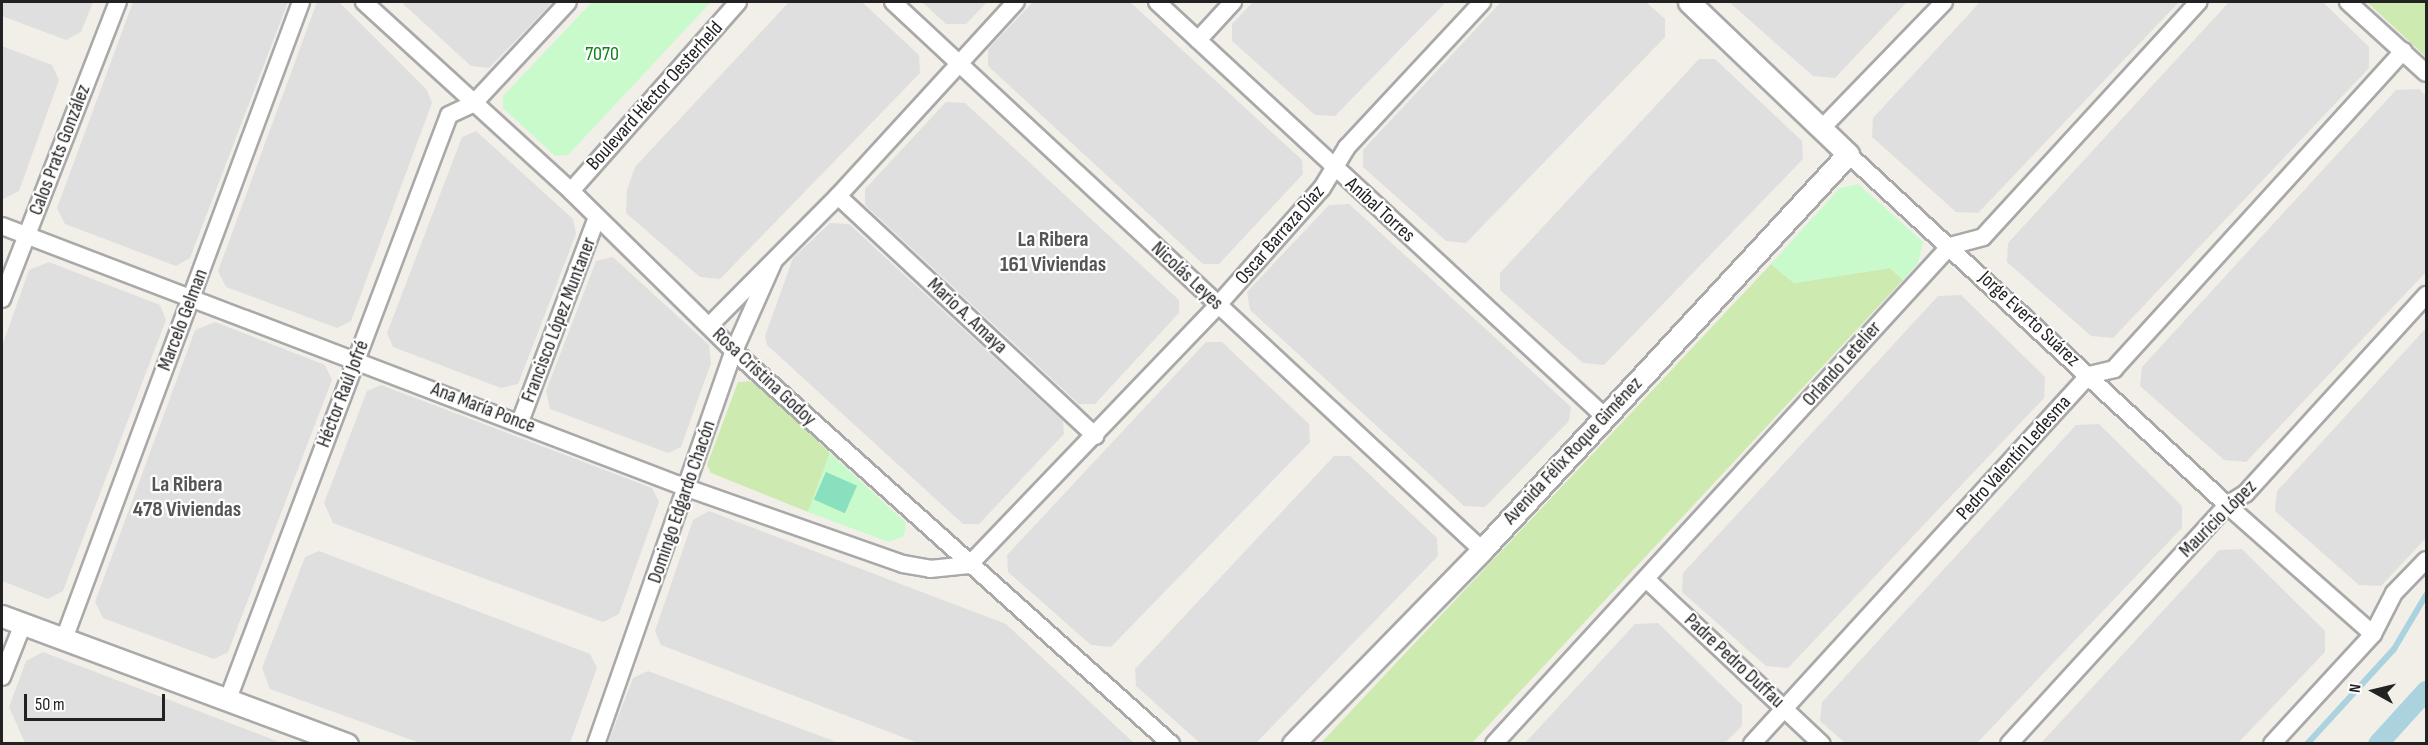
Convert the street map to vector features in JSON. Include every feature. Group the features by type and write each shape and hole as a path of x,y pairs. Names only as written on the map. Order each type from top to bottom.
{"street":[{"name":"Calos Prats González","path":"2,299 118,2"},
{"name":"Marcelo Gelman","path":"64,639 302,2"},
{"name":"Rosa Cristina Godoy","path":"364,2 473,104 571,191 734,351 969,565 1171,744"},
{"path":"473,104 568,2"},
{"name":"Boulevard Héctor Oesterheld","path":"571,191 738,2"},
{"name":"Nicolás Leyes","path":"893,2 1482,550"},
{"name":"Domingo Edgardo Chacón","path":"709,326 838,196 1016,2"},
{"name":"Aníbal Torres","path":"1157,2 1605,417"},
{"path":"1198,40 1233,2"},
{"name":"Oscar Barraza Díaz","path":"969,565 1218,305 1335,169 1347,147 1482,2"},
{"name":"Jorge Everto Suárez","path":"1689,2 1848,154 1950,246 2227,505 2373,634"},
{"path":"1822,128 1944,2"},
{"path":"1950,246 1983,237 2198,2"},
{"path":"2348,2 2427,73"},
{"name":"Pedro Valentín Ledesma","path":"1752,744 2089,375 2114,369 2403,51"},
{"name":"Héctor Raúl Jofré","path":"228,699 448,115 473,104"},
{"name":"Avenida Félix Roque Giménez","path":"1293,744 1482,550 1848,154"},
{"name":"Mario A. Amaya","path":"838,196 1095,436"},
{"name":"Francisco López Muntaner","path":"520,422 597,217"},
{"name":"Ana María Ponce","path":"2,226 520,422 687,488 903,564 930,569 969,565"},
{"name":"Orlando Letelier","path":"1494,744 1950,246"},
{"name":"Domingo Edgardo Chacón","path":"596,744 734,351 772,262"},
{"name":"Mauricio López","path":"2009,744 2227,505 2246,493 2427,295"},
{"path":"2272,744 2373,634 2394,593 2427,560"},
{"name":"Padre Pedro Duffau","path":"1646,579 1822,744"},
{"path":"2,616 347,744"},
{"path":"2,676 23,624"}],"shaded area":[{"path":"2,2 93,2 81,32 66,40 2,16"},
{"path":"133,2 288,2 190,258 176,266 65,224 57,208"},
{"path":"317,2 339,2 427,90 432,103 351,321 337,328 226,287 218,271"},
{"path":"401,2 553,2 489,68 471,66"},
{"path":"789,2 862,2 919,55 920,73 720,279 700,277 626,213 627,190 635,167"},
{"path":"922,2 987,2 966,24 946,24"},
{"path":"1033,2 1130,2 1302,160 1303,174 1219,264 1203,264 988,66 988,49"},
{"path":"1253,2 1446,2 1335,116 1315,115 1232,41 1232,24"},
{"path":"1501,2 1646,2 1665,19 1665,37 1466,243 1446,241 1363,167 1363,150"},
{"path":"1729,2 1907,2 1835,78 1813,76"},
{"path":"1980,2 2179,2 1978,213 1956,212 1872,137 1873,118"},
{"path":"2229,2 2323,2 2369,47 2369,68 2113,338 2091,336 2007,262 2008,243"},
{"path":"2,46 52,65 59,80 19,191 3,199"},
{"path":"1699,59 1715,59 1802,141 1803,159 1604,365 1583,363 1500,290 1500,273"},
{"path":"2419,89 2426,96 2426,272 2246,462 2224,460 2140,386 2142,367 2396,90"},
{"path":"946,102 965,103 1179,300 1179,313 1095,404 1079,404 865,205 865,189"},
{"path":"476,131 573,219 576,234 518,384 501,388 393,347 387,333 462,137"},
{"path":"1349,204 1571,407 1569,421 1485,507 1464,506 1250,310 1247,292 1329,205"},
{"path":"830,223 849,224 1063,421 1064,434 979,524 963,524 767,345 765,336 793,258"},
{"path":"613,257 709,345 711,363 681,447 668,453 550,409 546,391 596,261"},
{"path":"49,262 160,305 166,320 63,591 48,599 2,581 2,346 29,270"},
{"path":"1961,295 2045,377 2044,398 1788,668 1766,666 1682,592 1683,573 1938,296"},
{"path":"215,322 325,365 332,380 228,652 214,659 103,618 95,602 195,330"},
{"path":"2426,328 2426,538 2381,586 2359,585 2275,511 2277,491"},
{"path":"1206,342 1222,342 1309,424 1310,442 1111,647 1091,645 1008,572 1007,555"},
{"path":"381,385 652,488 659,502 619,614 603,622 333,523 324,503 367,391"},
{"path":"2099,424 2182,506 2182,528 1977,743 1845,743 1820,721 1822,702 2076,425"},
{"path":"1334,456 1350,456 1437,538 1438,556 1256,743 1200,743 1136,686 1135,669"},
{"path":"709,511 1006,624 1134,743 918,743 661,645 655,631 693,520"},
{"path":"2242,549 2325,631 2325,652 2238,743 2041,743 2219,550"},
{"path":"319,551 590,654 597,668 570,743 420,743 270,689 262,668 305,557"},
{"path":"1658,623 1742,705 1742,726 1725,743 1525,743 1635,624"},
{"path":"43,652 282,743 25,743 9,707 26,661"},
{"path":"648,671 839,743 608,743 633,678"}],"green space":[{"name":"7070","path":"592,2 711,2 568,155 555,156 503,108 503,96"},
{"path":"2367,2 2426,2 2426,57"},
{"path":"1858,184 1923,242 1918,263 1903,280 1890,268 1794,283 1771,264 1840,188"},
{"path":"1771,264 1794,283 1890,268 1903,280 1472,743 1320,744"},
{"path":"755,381 830,453 808,512 711,473 707,465 738,382"},
{"path":"830,453 906,523 904,536 889,542 808,512"},
{"path":"826,472 857,486 845,513 814,499"}],"waterway":[{"path":"2307,744 2394,649 2426,595"},
{"path":"2378,744 2426,691"}],"district":[{"name":"La Ribera 161 Viviendas","path":"1053,252"},
{"name":"La Ribera 478 Viviendas","path":"187,496"}]}
